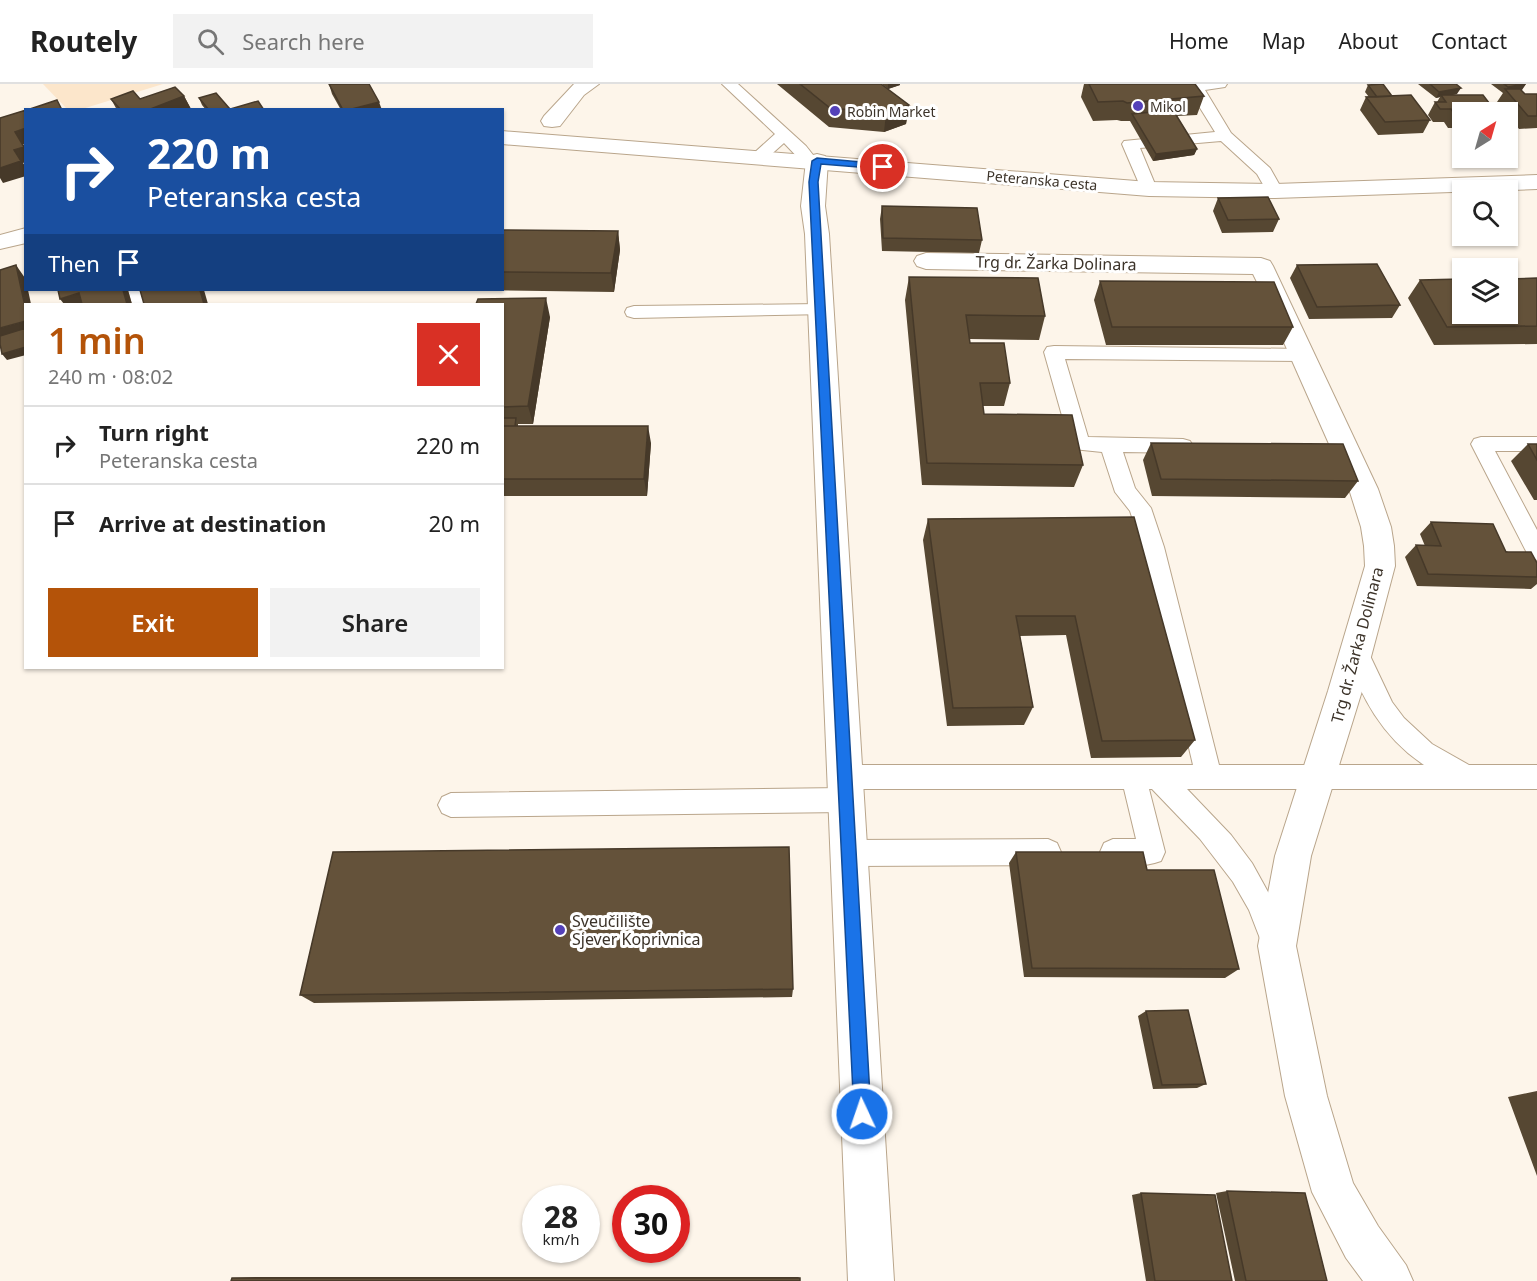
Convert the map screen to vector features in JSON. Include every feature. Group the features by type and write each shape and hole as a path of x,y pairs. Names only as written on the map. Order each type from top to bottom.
{"street":[{"path":"550,130 577,91 589,84"},
{"name":"Peteranska cesta","path":"504,137 550,130 760,156 1149,189 1275,191 1537,182"},
{"path":"813,161 813,206 818,234 844,789 871,1281"},
{"path":"0,242 24,236"},
{"name":"Trg dr. Žarka Dolinara","path":"926,261 1261,266 1303,355 1333,448 1366,495 1378,530 1380,566 1319,777 1293,856 1277,946 1306,1096 1334,1192 1362,1242 1390,1281"}],"lane":[{"path":"729,84 813,161"},
{"path":"1220,84 1194,85 1225,136 1264,171 1275,191"},
{"path":"760,156 783,134"},
{"path":"1149,189 1130,144 1225,136"},
{"path":"634,312 821,310"},
{"path":"1197,446 1080,444 1054,352 1303,355"},
{"path":"1537,444 1481,444 1537,551"},
{"path":"1110,445 1125,492 1140,508 1152,547 1209,778"},
{"path":"1356,651 1371,692 1385,715 1409,741 1436,761 1468,777"},
{"path":"451,805 1147,778 1537,777"},
{"path":"1147,778 1211,831 1233,858 1253,889 1277,946"},
{"path":"849,853 1152,852 1147,778"}],"shaded area":[{"path":"43,84 163,84 85,108 66,108"}],"building":[{"path":"329,84 369,84 379,102 356,108 342,108"},
{"path":"800,84 881,84 909,105 886,113 830,108"},
{"path":"1089,84 1195,84 1204,96 1127,103 1123,101 1098,102"},
{"path":"1383,84 1392,96 1377,97 1368,85"},
{"path":"1430,84 1456,84 1461,88 1439,92"},
{"path":"1504,84 1524,84 1508,87"},
{"path":"175,87 184,96 153,108 119,108 111,99 133,91 140,99"},
{"path":"1505,89 1520,89 1525,94 1537,94 1537,116 1528,116"},
{"path":"216,93 229,108 207,108 199,98"},
{"path":"1411,95 1430,120 1385,122 1366,97"},
{"path":"1441,95 1483,95 1488,102 1452,102 1452,110 1440,109 1435,102 1446,102"},
{"path":"57,100 61,108 33,108"},
{"path":"258,101 263,108 234,108"},
{"path":"1173,110 1197,149 1156,154 1132,114"},
{"path":"24,111 24,129 15,132 24,147 14,150 21,161 0,168 0,118"},
{"path":"1268,197 1279,219 1228,220 1218,198"},
{"path":"882,206 977,208 982,240 883,238"},
{"path":"504,230 618,231 611,273 504,272"},
{"path":"1377,264 1400,305 1317,307 1297,265"},
{"path":"16,265 24,303 24,322 0,328 0,270"},
{"path":"909,277 1038,278 1045,316 966,315 970,343 1004,343 1010,383 980,383 984,414 1072,415 1083,465 927,463"},
{"path":"1537,278 1537,326 1447,327 1420,280 1452,279 1452,324 1518,324 1518,279"},
{"path":"1100,281 1274,282 1293,327 1112,327"},
{"path":"58,291 123,291 127,303 82,303 79,293 60,299"},
{"path":"140,291 200,291 204,303 144,303"},
{"path":"546,298 528,406 504,407 504,303 476,303 478,299"},
{"path":"24,329 24,348 2,354 0,336"},
{"path":"504,418 516,418 515,426 504,426"},
{"path":"504,426 648,426 644,479 504,479"},
{"path":"1151,443 1343,444 1358,481 1161,479"},
{"path":"1528,444 1537,444 1537,460"},
{"path":"1134,517 1195,740 1102,741 1075,616 1016,616 1033,707 953,708 928,519"},
{"path":"1431,522 1493,524 1506,552 1531,552 1537,563 1537,577 1428,574 1416,545 1441,546"},
{"name":"Sveučilište Sjever Koprivnica","path":"789,847 793,989 300,995 333,852"},
{"path":"1016,852 1143,852 1147,870 1214,870 1239,969 1032,968"},
{"path":"1188,1010 1206,1084 1162,1085 1146,1011"},
{"path":"1227,1191 1305,1193 1327,1281 1246,1281"},
{"path":"1141,1193 1215,1195 1232,1281 1155,1281"},
{"path":"232,1278 800,1278 800,1281 231,1281"}],"place":[{"name":"Mikol","path":"1138,106"},
{"name":"Robin Market","path":"835,111"},
{"name":"Sveučilište Sjever Koprivnica","path":"560,930"}],"route":[{"path":"862,1114 817,255 818,234 813,206 813,182 817,161 883,167"}]}
